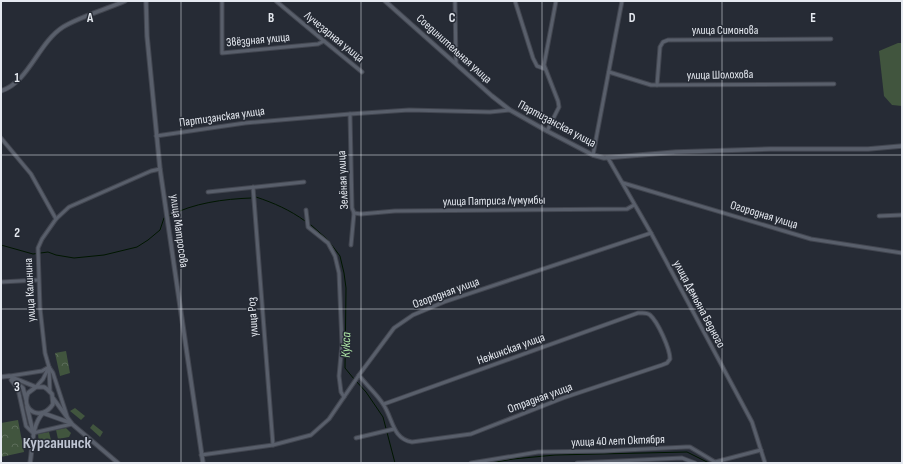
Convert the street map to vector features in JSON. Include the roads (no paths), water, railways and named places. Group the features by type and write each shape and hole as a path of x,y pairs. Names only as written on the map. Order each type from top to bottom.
{"street":[{"path":"1,91 16,82 42,48 62,28 126,1"},
{"name":"улица Матросова","path":"146,1 147,36 156,136 202,463"},
{"name":"Звёздная улица","path":"222,1 222,53 318,44 324,41"},
{"name":"Лучезарная улица","path":"276,1 362,72"},
{"name":"Соединительная улица","path":"385,1 492,96 510,110"},
{"path":"455,1 456,64"},
{"path":"515,1 533,58 537,66 545,68"},
{"path":"547,131 559,107 544,65 556,1"},
{"path":"593,155 622,1"},
{"name":"улица Симонова","path":"657,85 660,47 663,42 668,40 831,38"},
{"name":"улица Шолохова","path":"609,72 651,85 834,84"},
{"name":"Партизанская улица","path":"156,136 245,123 350,114 409,110 490,112 510,110 593,155 608,158 676,152 868,149 902,146"},
{"name":"Зелёная улица","path":"350,114 352,208 354,213 351,246"},
{"path":"1,138 31,174 56,219 69,207 152,171 160,169"},
{"name":"улица Демьяна Бедного","path":"608,158 651,233 752,422 765,463"},
{"path":"208,192 304,182"},
{"name":"Огородная улица","path":"623,183 811,239 902,253"},
{"name":"улица Роз","path":"253,187 273,444"},
{"name":"улица Патриса Лумумбы","path":"354,213 360,214 395,211 627,209 634,205"},
{"path":"306,210 308,227 328,244 335,256 339,273 342,344 339,376 340,392 344,397"},
{"path":"879,216 902,215"},
{"name":"улица Калинина","path":"50,392 49,367 40,308 38,248 42,239 56,219"},
{"name":"Огородная улица","path":"201,455 273,444 311,435 329,419 353,383 394,328 413,314 452,299 651,233"},
{"path":"1,282 38,280"},
{"name":"Отрадная улица","path":"394,429 400,436 407,441 412,442 471,434 563,398 667,363 670,359 670,353 657,325 650,315 645,312"},
{"name":"Нежинская улица","path":"384,404 638,313 645,312"},
{"path":"1,377 42,371 49,367"},
{"path":"49,367 43,379 28,393 26,402 29,409 36,413 43,413 72,424"},
{"name":"улица Калинина","path":"49,367 54,373 68,419"},
{"path":"8,376 36,387 44,387 50,392 72,424 118,463"},
{"path":"8,376 23,388 33,433 33,448 30,463"},
{"path":"8,376 18,389 26,426 33,433"},
{"path":"356,438 394,429 384,404 358,377"},
{"path":"33,433 38,419 53,404 53,398"},
{"path":"33,433 72,424"},
{"name":"улица 40 лет Октября","path":"471,463 538,452 604,452 686,447 715,462 761,450"},
{"name":"улица 40 лет Октября","path":"577,463 682,458 695,463"}],"waterway":[{"name":"Кукса","path":"256,197 282,207 305,221"},
{"name":"Кукса","path":"169,216 188,208 209,202 251,198"},
{"name":"Кукса","path":"1,245 33,254 48,252 74,258 104,255 137,247 160,230 164,218"},
{"name":"Кукса","path":"311,225 328,240 340,256 346,288 345,368 354,379"},
{"name":"Кукса","path":"356,381 366,392 383,417 395,463"},
{"name":"Кукса","path":"490,463 555,455 687,452 709,463"}],"district":[{"name":"Курганинск","path":"57,443"}]}
